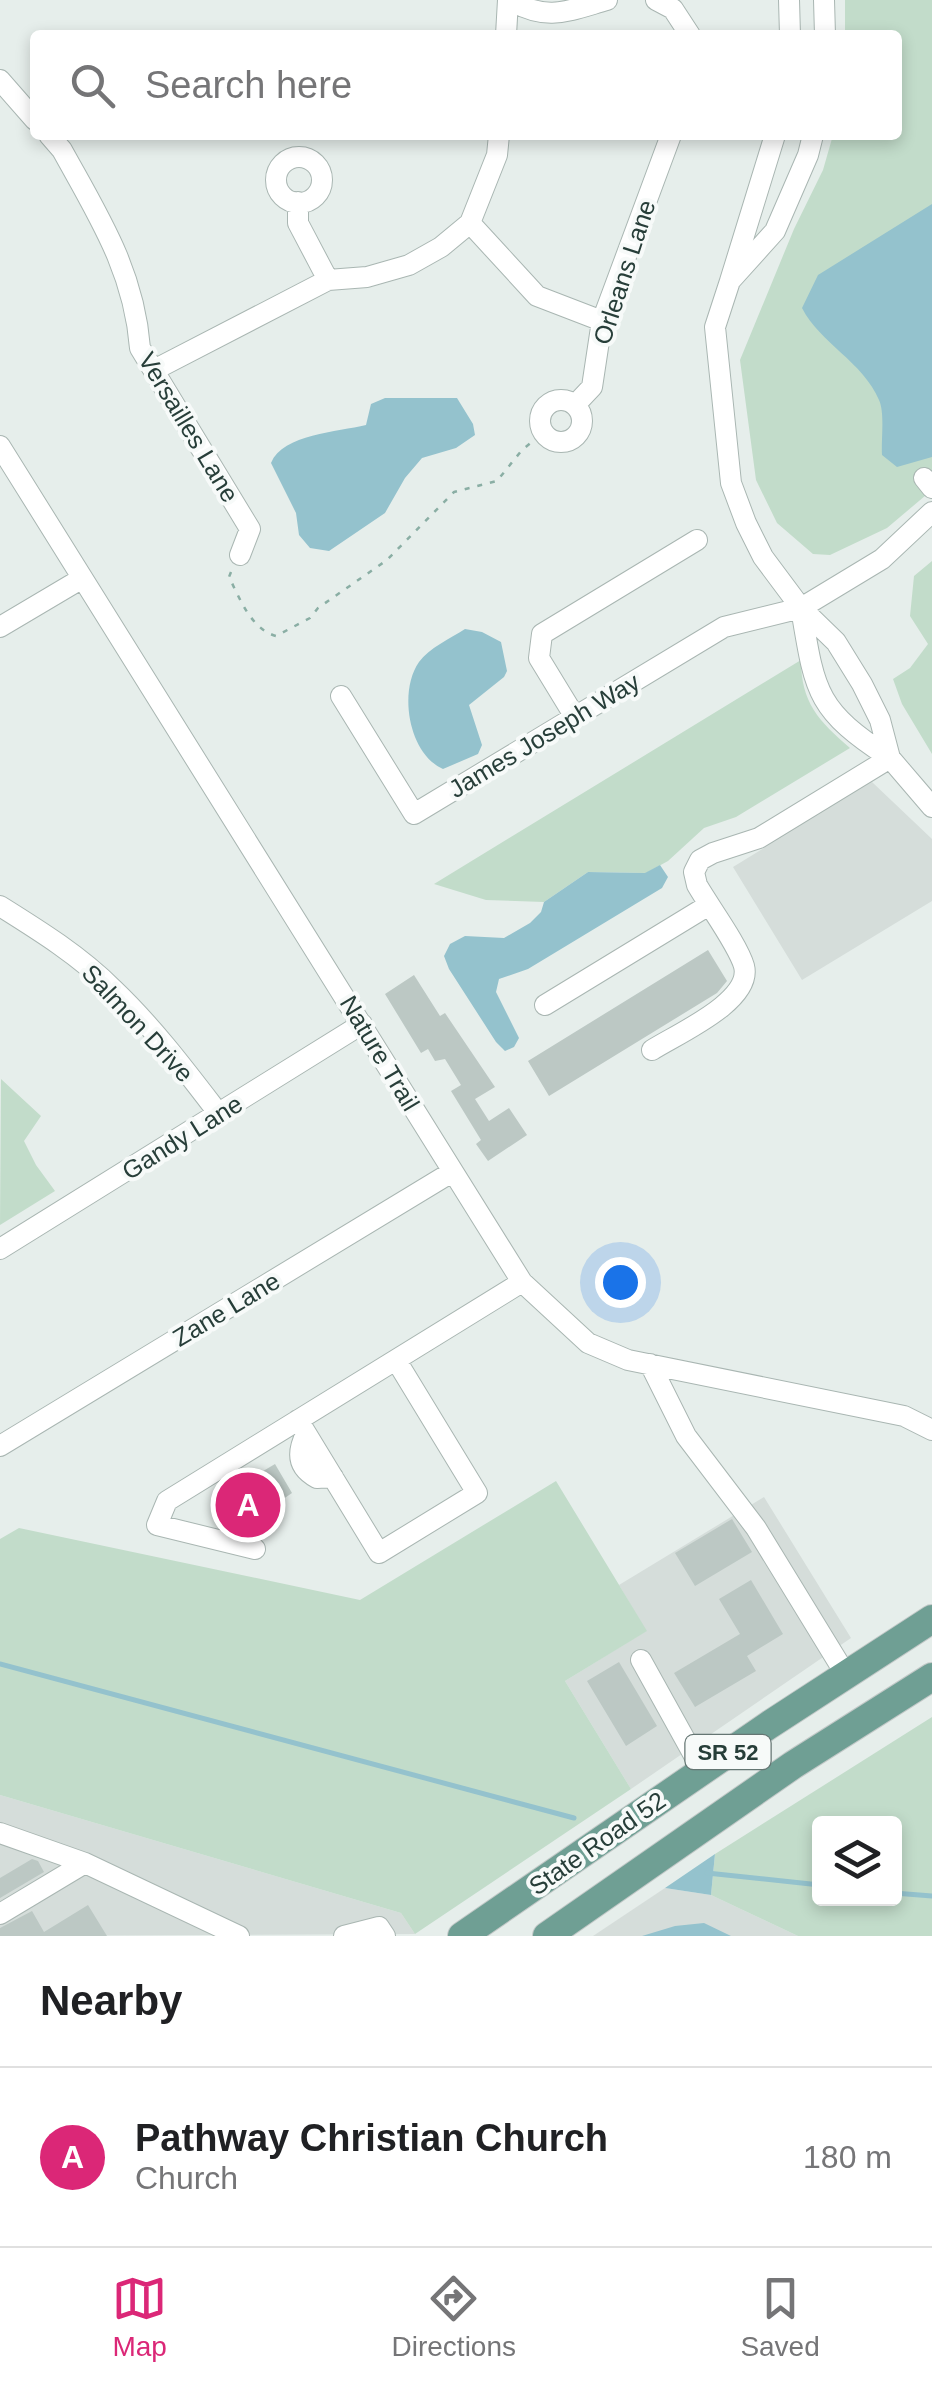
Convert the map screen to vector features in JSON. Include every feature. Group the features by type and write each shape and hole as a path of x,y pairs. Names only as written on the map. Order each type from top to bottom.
{"main road":[{"name":"State Road 52","path":"462,1936 702,1770 932,1619"},
{"name":"State Road 52","path":"547,1936 793,1764 932,1676"}],"street":[{"path":"506,30 509,0 530,12 557,14 606,0"},
{"path":"656,0 673,9 687,30"},
{"path":"789,0 790,30"},
{"path":"824,0 825,30"},
{"path":"0,80 30,114"},
{"name":"Versailles Lane","path":"52,140 72,168 130,281 138,313 140,348 250,529 240,555"},
{"path":"154,370 328,280 367,277 409,265 441,247 470,223 497,155 498,140"},
{"name":"Orleans Lane","path":"544,432 561,442 574,437 582,425 575,405 592,387 602,321 669,140"},
{"path":"773,140 715,327 731,483 763,557 802,608 836,642 862,684 880,720 890,758"},
{"path":"730,281 775,231 812,140"},
{"path":"298,202 298,223 328,280"},
{"path":"470,223 537,296 602,321"},
{"path":"544,432 540,419 546,407 564,400 575,405"},
{"name":"Nature Trail","path":"0,446 522,1282 588,1343 628,1360 904,1416 932,1430"},
{"name":"James Joseph Way","path":"341,696 414,814 724,627 802,608 882,559 932,512"},
{"path":"574,717 539,658 542,634 698,540"},
{"path":"0,626 81,578"},
{"path":"802,608 813,669 828,710 851,733 890,758 932,808"},
{"path":"652,1050 728,1002 743,986 744,964 697,886 694,872 700,860 759,838 890,758"},
{"name":"Salmon Drive","path":"0,906 56,940 112,988 165,1045 220,1114"},
{"path":"545,1005 709,906"},
{"name":"Gandy Lane","path":"0,1249 362,1024"},
{"name":"Zane Lane","path":"0,1446 452,1172"},
{"path":"255,1549 157,1525 167,1501 302,1427 396,1360 522,1282"},
{"path":"302,1427 379,1553 477,1493 396,1360"},
{"path":"650,1364 686,1436 756,1528 846,1675"},
{"path":"641,1660 702,1770"},
{"path":"0,1832 85,1863 239,1936"},
{"path":"0,1914 85,1863"},
{"path":"344,1936 379,1927 385,1936"}],"path":[{"path":"240,555 229,577 248,615 262,632 276,636 310,618 318,608 386,560 454,492 497,481 522,450 544,432"}],"shaded area":[{"path":"872,782 932,839 932,901 802,980 733,867"},
{"path":"764,1497 851,1638 631,1789 565,1681 646,1631 619,1585"},
{"path":"0,1795 401,1913 415,1934 0,1936"},
{"path":"665,1888 711,1895 798,1936 593,1936"}],"green space":[{"path":"845,0 932,0 932,490 887,528 830,555 813,554 777,523 756,480 740,360 823,170 832,140 902,140 902,30 845,30"},
{"path":"932,561 932,754 902,704 893,679 910,668 928,644 910,616 914,576"},
{"path":"801,660 808,700 829,729 850,748 736,817 704,828 668,861 646,873 588,872 544,902 486,900 434,884"},
{"path":"1,1079 41,1116 24,1141 55,1191 0,1225"},
{"path":"556,1481 647,1631 565,1681 631,1789 415,1934 401,1913 0,1795 0,1539 19,1528 360,1600"},
{"path":"932,1717 932,1936 798,1936 711,1895 715,1854"}],"water":[{"path":"932,204 932,457 897,467 882,455 882,412 872,387 819,332 802,308 818,275"},
{"path":"385,398 457,398 473,424 475,435 456,448 422,458 385,513 329,551 310,548 299,535 296,513 271,463 277,453 299,440 366,425 371,404"},
{"path":"465,629 501,642 507,671 469,705 482,745 478,754 443,769 431,761 415,736 410,721 409,689 423,657"},
{"path":"660,865 668,877 662,888 528,969 499,979 496,992 519,1038 514,1047 505,1051 449,969 444,956 450,944 465,936 504,938 530,923 541,912 544,902 588,872 645,873"},
{"path":"715,1854 711,1895 665,1888"},
{"path":"704,1923 731,1936 642,1936 675,1926"}],"building":[{"path":"708,950 727,981 717,993 549,1096 528,1061"},
{"path":"414,975 495,1087 475,1099 489,1121 509,1108 527,1135 488,1161 476,1144 481,1140 451,1091 461,1085 445,1059 435,1061 428,1049 421,1053 385,994"},
{"path":"275,1464 292,1493 238,1530 217,1494"},
{"path":"732,1519 752,1552 695,1586 675,1553"},
{"path":"751,1580 783,1634 747,1656 756,1671 695,1707 674,1673 740,1634 719,1599"},
{"path":"619,1662 657,1726 626,1746 587,1681"},
{"path":"32,1859 38,1861 44,1872 0,1898 0,1878"},
{"path":"88,1905 107,1936 0,1936 0,1928 32,1911 44,1932"}],"waterway":[{"path":"0,1664 574,1818"},
{"path":"707,1873 812,1884"},
{"path":"902,1894 932,1896"}],"place":[{"name":"Pathway Christian Church","path":"248,1505"}]}
